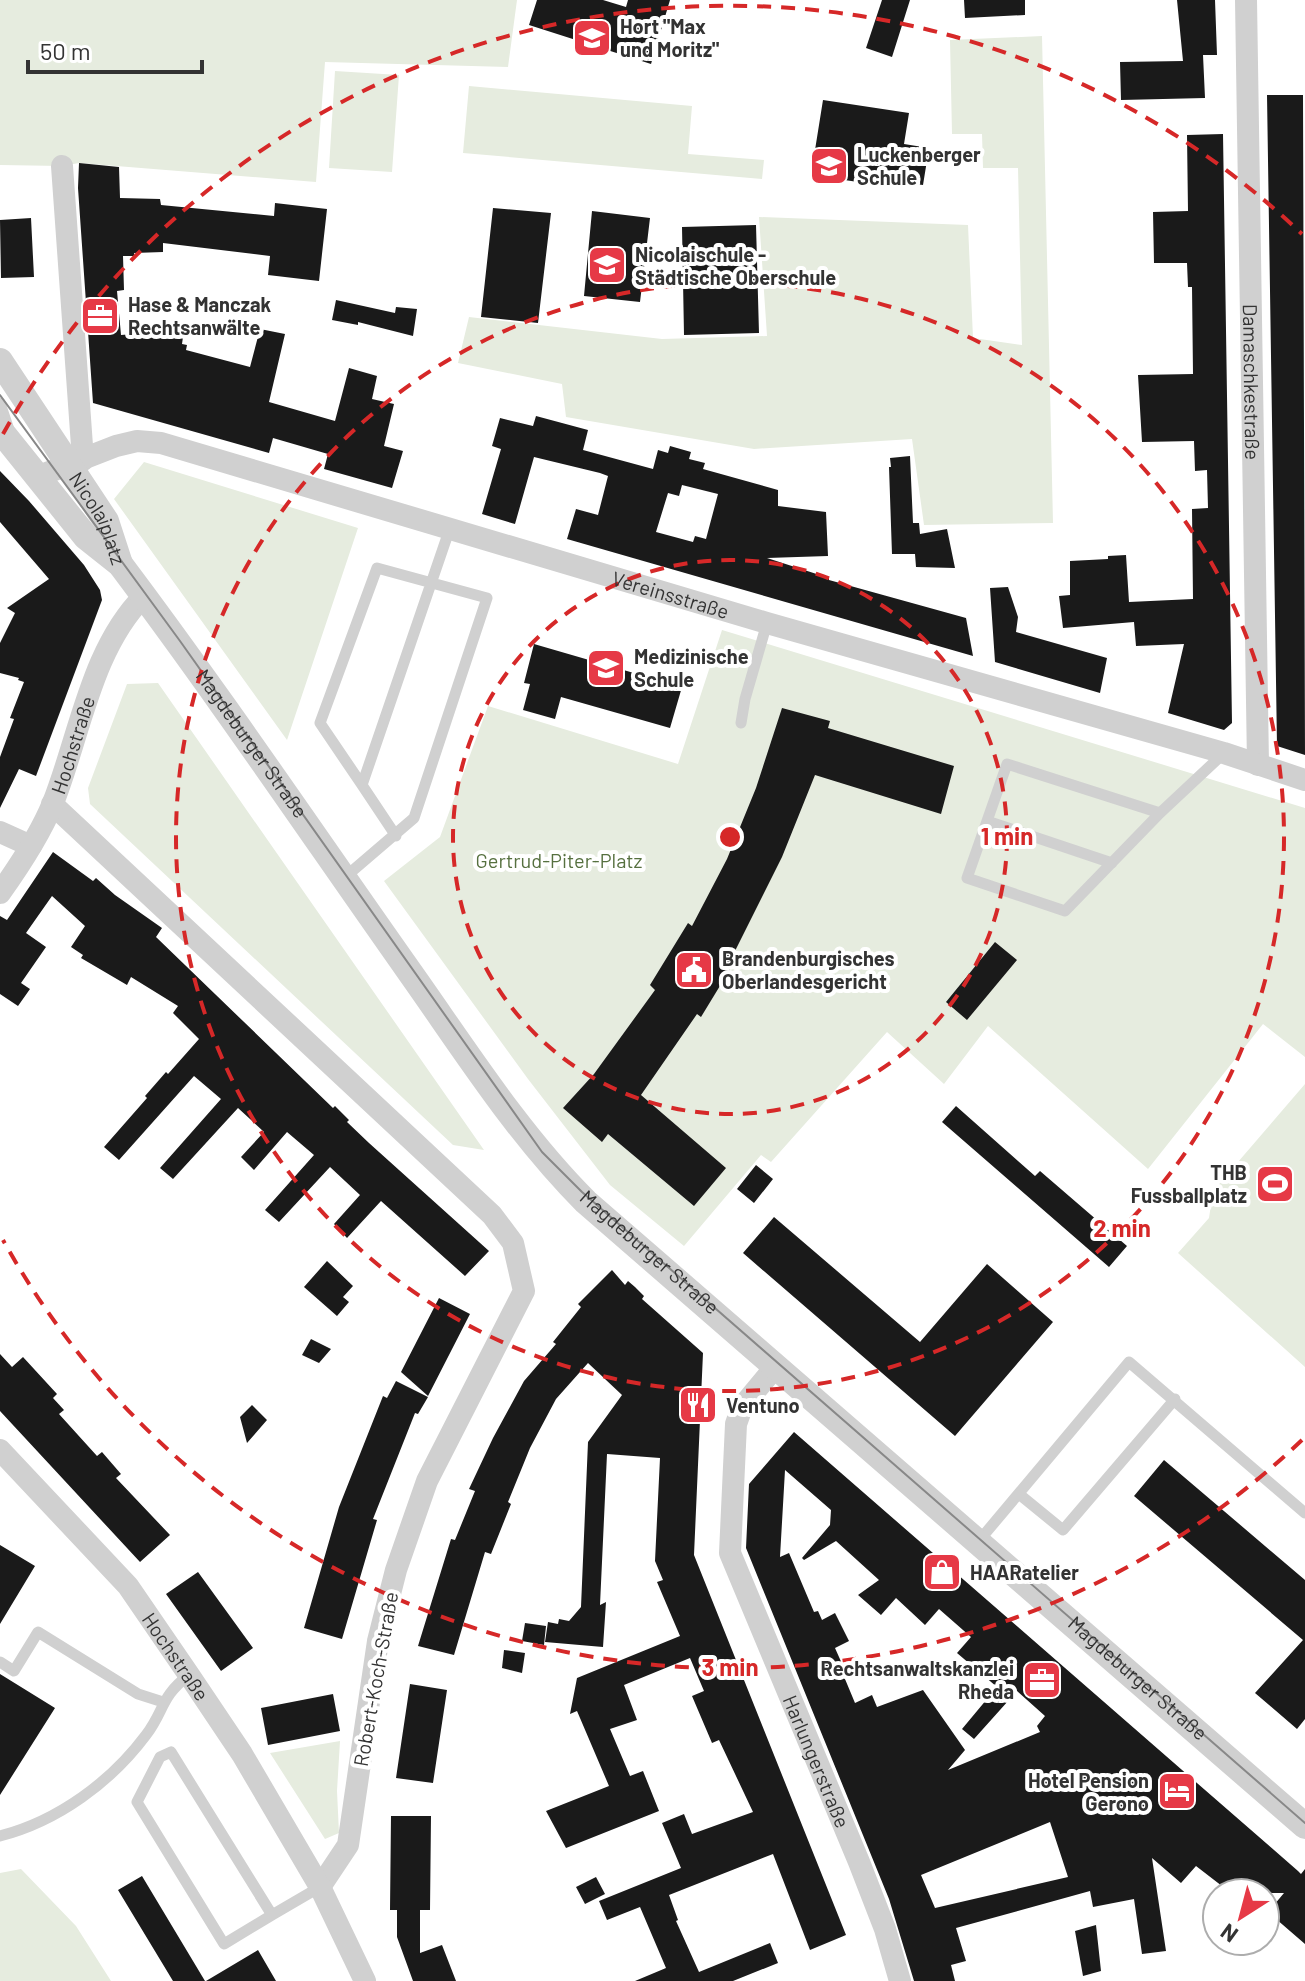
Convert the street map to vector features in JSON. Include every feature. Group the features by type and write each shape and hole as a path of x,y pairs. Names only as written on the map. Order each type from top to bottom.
{"street":[{"name":"Damaschkestraße","path":"1246,0 1258,765"},
{"name":"Nicolaiplatz","path":"62,166 75,463"},
{"name":"Nicolaiplatz","path":"0,361 75,463 106,521 120,564"},
{"name":"Nicolaiplatz","path":"7,438 86,537 120,564"},
{"name":"Vereinsstraße","path":"39,476 116,446 137,441 161,443 767,623 1224,753 1305,780"},
{"name":"Magdeburger Straße","path":"120,564 538,1152 586,1202 1305,1826"},
{"name":"Hochstraße","path":"0,893 31,846 52,804 103,660 127,613 144,596"},
{"name":"Robert-Koch-Straße","path":"52,804 492,1215 513,1243 524,1291 427,1481 396,1570 378,1641 348,1845 320,1887"},
{"path":"0,832 31,846"},
{"name":"Harlungerstraße","path":"776,1366 742,1407 736,1424 730,1553 859,1862 885,1929 900,1981"},
{"name":"Hochstraße","path":"0,1450 128,1586 242,1754 320,1887"},
{"path":"320,1887 365,1981"}],"lane":[{"path":"0,403 7,438"},
{"path":"362,785 450,528"},
{"path":"343,879 396,836 414,818 487,598 377,568 320,723 396,836"},
{"path":"741,723 767,623"},
{"path":"1160,813 1007,764 967,878 1065,911 1160,813 1224,753"},
{"path":"987,821 1112,863"},
{"path":"978,1542 1129,1362 1305,1513"},
{"path":"1019,1494 1063,1530 1175,1399"},
{"path":"0,1662 14,1671 38,1632 138,1694 163,1702"},
{"path":"0,1836 19,1831 88,1795 148,1733 173,1687 189,1675"},
{"path":"272,1915 171,1752 160,1757 137,1802 224,1944 320,1887"}],"green space":[{"path":"0,0 517,0 508,67 325,62 316,182 79,163 62,166 0,165"},
{"path":"1042,36 1053,523 924,525 912,439 754,449 566,417 562,384 458,363 469,317 662,339 767,336 759,217 968,225 973,338 1022,345 1018,168 983,168 982,134 952,134 950,40"},
{"path":"335,71 399,75 392,172 329,168"},
{"path":"469,86 692,106 688,154 764,160 762,179 463,153"},
{"path":"144,462 358,528 287,740 114,499"},
{"name":"Gertrud-Piter-Platz","path":"722,630 1305,808 1305,1057 1263,1024 1148,1169 988,1026 944,1084 887,1032 771,1162 761,1155 684,1246 610,1185 528,1079 384,881 440,837 488,706 678,764"},
{"path":"158,683 484,1150 453,1145 90,804 88,788 127,684"},
{"name":"THB Fussballplatz","path":"1305,1084 1305,1367 1178,1253 1209,1218 1213,1191"},
{"path":"340,1741 337,1791 339,1833 325,1839 270,1753"},
{"path":"21,1869 76,1926 111,1981 0,1981 0,1873"}],"building":[{"path":"537,0 603,0 626,7 628,0 670,0 651,64 529,25"},
{"path":"882,0 910,0 892,57 866,48"},
{"path":"964,0 1025,0 1025,15 965,18"},
{"path":"1177,0 1215,0 1217,55 1203,55 1205,98 1121,100 1120,62 1183,61"},
{"path":"1267,95 1303,95 1305,755 1277,746"},
{"path":"823,100 909,113 904,144 929,148 923,185 899,182 898,188 811,175"},
{"path":"1223,134 1232,723 1224,730 1168,713 1184,644 1136,646 1134,622 1063,628 1059,596 1070,595 1070,561 1126,555 1129,602 1193,599 1192,509 1208,508 1207,470 1195,471 1194,441 1142,442 1138,375 1193,374 1192,287 1188,287 1187,263 1154,263 1153,212 1188,211 1187,135"},
{"path":"79,163 119,167 120,198 160,199 161,205 274,216 275,203 327,209 319,281 268,275 270,256 163,243 163,252 123,256 124,290 117,291 121,335 184,330 182,344 187,345 186,350 250,367 260,329 285,334 269,402 335,421 349,368 377,376 372,399 394,404 384,446 403,451 392,488 324,469 328,454 273,438 269,453 93,403 78,188"},
{"path":"493,208 551,213 538,323 481,317"},
{"path":"592,211 650,218 640,302 584,296"},
{"path":"31,218 34,277 1,278 0,220"},
{"path":"756,225 759,333 684,335 682,227"},
{"path":"336,300 395,313 396,307 417,309 413,336 358,322 358,325 332,320"},
{"path":"536,416 588,430 583,450 653,469 658,450 668,453 670,446 691,452 689,459 705,463 703,469 778,490 778,506 826,512 828,556 767,558 829,580 966,618 973,656 567,539 576,509 598,515 608,476 600,473 534,457 515,524 482,514 501,449 492,446 500,418 533,426","holes":["682,485 718,494 706,539 695,536 693,542 656,532 668,493 679,496"]},
{"path":"910,456 913,523 919,523 920,534 947,529 955,568 916,567 915,554 892,554 890,458"},
{"path":"0,471 84,565 100,590 102,600 36,776 19,769 0,808 0,757 24,682 0,673 0,643 15,613 7,608 49,579 0,522"},
{"path":"1008,587 1018,617 1016,632 1107,658 1100,693 995,662 990,588"},
{"path":"534,644 682,687 670,728 561,697 555,719 523,710 530,684 524,683"},
{"name":"Brandenburgisches Oberlandesgericht","path":"782,708 830,721 828,728 954,766 941,814 815,775 782,857 735,951 740,953 701,1017 697,1014 641,1095 726,1168 694,1206 608,1134 602,1142 563,1108 594,1074 655,990 650,985 688,923 692,926 727,859 756,788"},
{"path":"53,852 93,881 96,878 162,928 156,937 333,1108 335,1106 369,1143 489,1251 465,1276 381,1201 347,1238 334,1224 360,1195 330,1167 279,1222 265,1210 314,1155 287,1132 254,1170 241,1157 264,1132 238,1108 173,1179 160,1168 221,1099 194,1076 119,1160 104,1147 166,1072 168,1074 199,1039 173,1013 178,1006 131,977 127,985 81,958 83,955 71,947 85,926 52,896 26,933 46,947 21,983 30,989 18,1006 0,994 0,916 7,920"},
{"path":"995,942 1017,960 967,1020 946,1002"},
{"path":"956,1106 1035,1176 1040,1171 1127,1246 1109,1267 942,1122"},
{"path":"756,1165 773,1179 754,1203 737,1189"},
{"path":"774,1217 920,1342 987,1264 1053,1322 955,1436 743,1253"},
{"path":"327,1261 353,1286 343,1297 349,1302 337,1316 304,1287"},
{"path":"612,1270 625,1285 628,1281 635,1287 644,1296 642,1299 703,1353 694,1555 846,1935 810,1950 773,1854 669,1895 676,1921 699,1972 770,1943 778,1963 733,1981 635,1981 666,1968 640,1907 607,1920 599,1901 681,1868 662,1823 684,1814 692,1834 753,1812 719,1740 712,1743 692,1696 704,1691 690,1658 624,1685 637,1720 610,1729 630,1776 643,1771 659,1811 566,1848 546,1811 609,1786 577,1711 570,1714 577,1678 680,1636 657,1582 663,1580 655,1561 660,1458 607,1454 600,1605 606,1602 603,1647 545,1642 548,1622 558,1624 559,1619 569,1621 581,1607 588,1442 622,1395 588,1363 556,1399 530,1448 491,1554 485,1552 454,1655 418,1646 451,1539 455,1540 475,1491 469,1489 493,1438 524,1381 556,1344 553,1342 581,1307 578,1304"},
{"path":"439,1298 470,1314 428,1396 401,1372"},
{"path":"311,1339 331,1349 319,1363 302,1355"},
{"path":"0,1354 12,1367 23,1357 57,1394 53,1398 64,1410 59,1414 97,1456 102,1452 121,1474 116,1478 170,1535 140,1562 0,1411"},
{"path":"396,1381 428,1397 418,1414 415,1413 373,1519 377,1520 342,1639 304,1628 339,1507 383,1396 387,1398"},
{"path":"252,1405 267,1420 247,1443 240,1417"},
{"path":"794,1432 1301,1874 1305,1869 1305,1944 1281,1923 1281,1897 1284,1893 1281,1893 1281,1877 1210,1877 1196,1866 1181,1883 1152,1858 1166,1951 1142,1954 1134,1899 1093,1907 1090,1891 956,1928 966,1961 951,1965 955,1981 914,1981 889,1899 746,1548 749,1484","holes":["785,1470 831,1510 830,1525 802,1558 804,1560 836,1541 879,1580 858,1595 881,1615 896,1598 925,1625 939,1609 971,1637 957,1653 997,1687 962,1729 974,1739 1017,1691 1045,1716 1037,1726 1040,1732 948,1770 965,1750 923,1690 877,1707 872,1695 855,1703 835,1648 849,1641 835,1613 822,1620 818,1611 814,1612 789,1553 780,1557","1050,1822 1068,1877 935,1908 921,1875"]},
{"path":"1164,1460 1305,1580 1305,1719 1297,1729 1255,1693 1303,1640 1134,1496"},
{"path":"0,1545 35,1566 0,1624"},
{"path":"198,1572 253,1648 221,1671 166,1594"},
{"path":"525,1623 546,1626 544,1645 522,1641"},
{"path":"504,1650 525,1653 522,1673 502,1668"},
{"path":"0,1674 55,1708 0,1795"},
{"path":"410,1684 447,1690 433,1783 396,1778"},
{"path":"333,1694 340,1731 268,1745 261,1708"},
{"path":"391,1816 431,1816 430,1910 420,1910 420,1953 442,1945 456,1981 413,1981 397,1937 397,1910 390,1910"},
{"path":"142,1876 205,1981 173,1981 118,1890"},
{"path":"596,1877 605,1894 585,1904 576,1887"},
{"path":"1096,1925 1101,1971 1083,1976 1075,1931"},
{"path":"258,1950 276,1981 206,1981"}],"tram line":[{"path":"0,395 180,641 542,1152 582,1192 1305,1823"}],"place":[{"name":"Hort \"Max und Moritz\"","path":"592,38"},
{"name":"Luckenberger Schule","path":"829,166"},
{"name":"Nicolaischule - Städtische Oberschule","path":"607,265"},
{"name":"Hase & Manczak Rechtsanwälte","path":"100,316"},
{"name":"Medizinische Schule","path":"606,668"},
{"name":"Brandenburgisches Oberlandesgericht","path":"694,970"},
{"name":"THB Fussballplatz","path":"1275,1184"},
{"name":"Ventuno","path":"698,1405"},
{"name":"HAARatelier","path":"942,1572"},
{"name":"Rechtsanwaltskanzlei Rheda","path":"1042,1680"},
{"name":"Hotel Pension Gerono","path":"1177,1791"}]}
